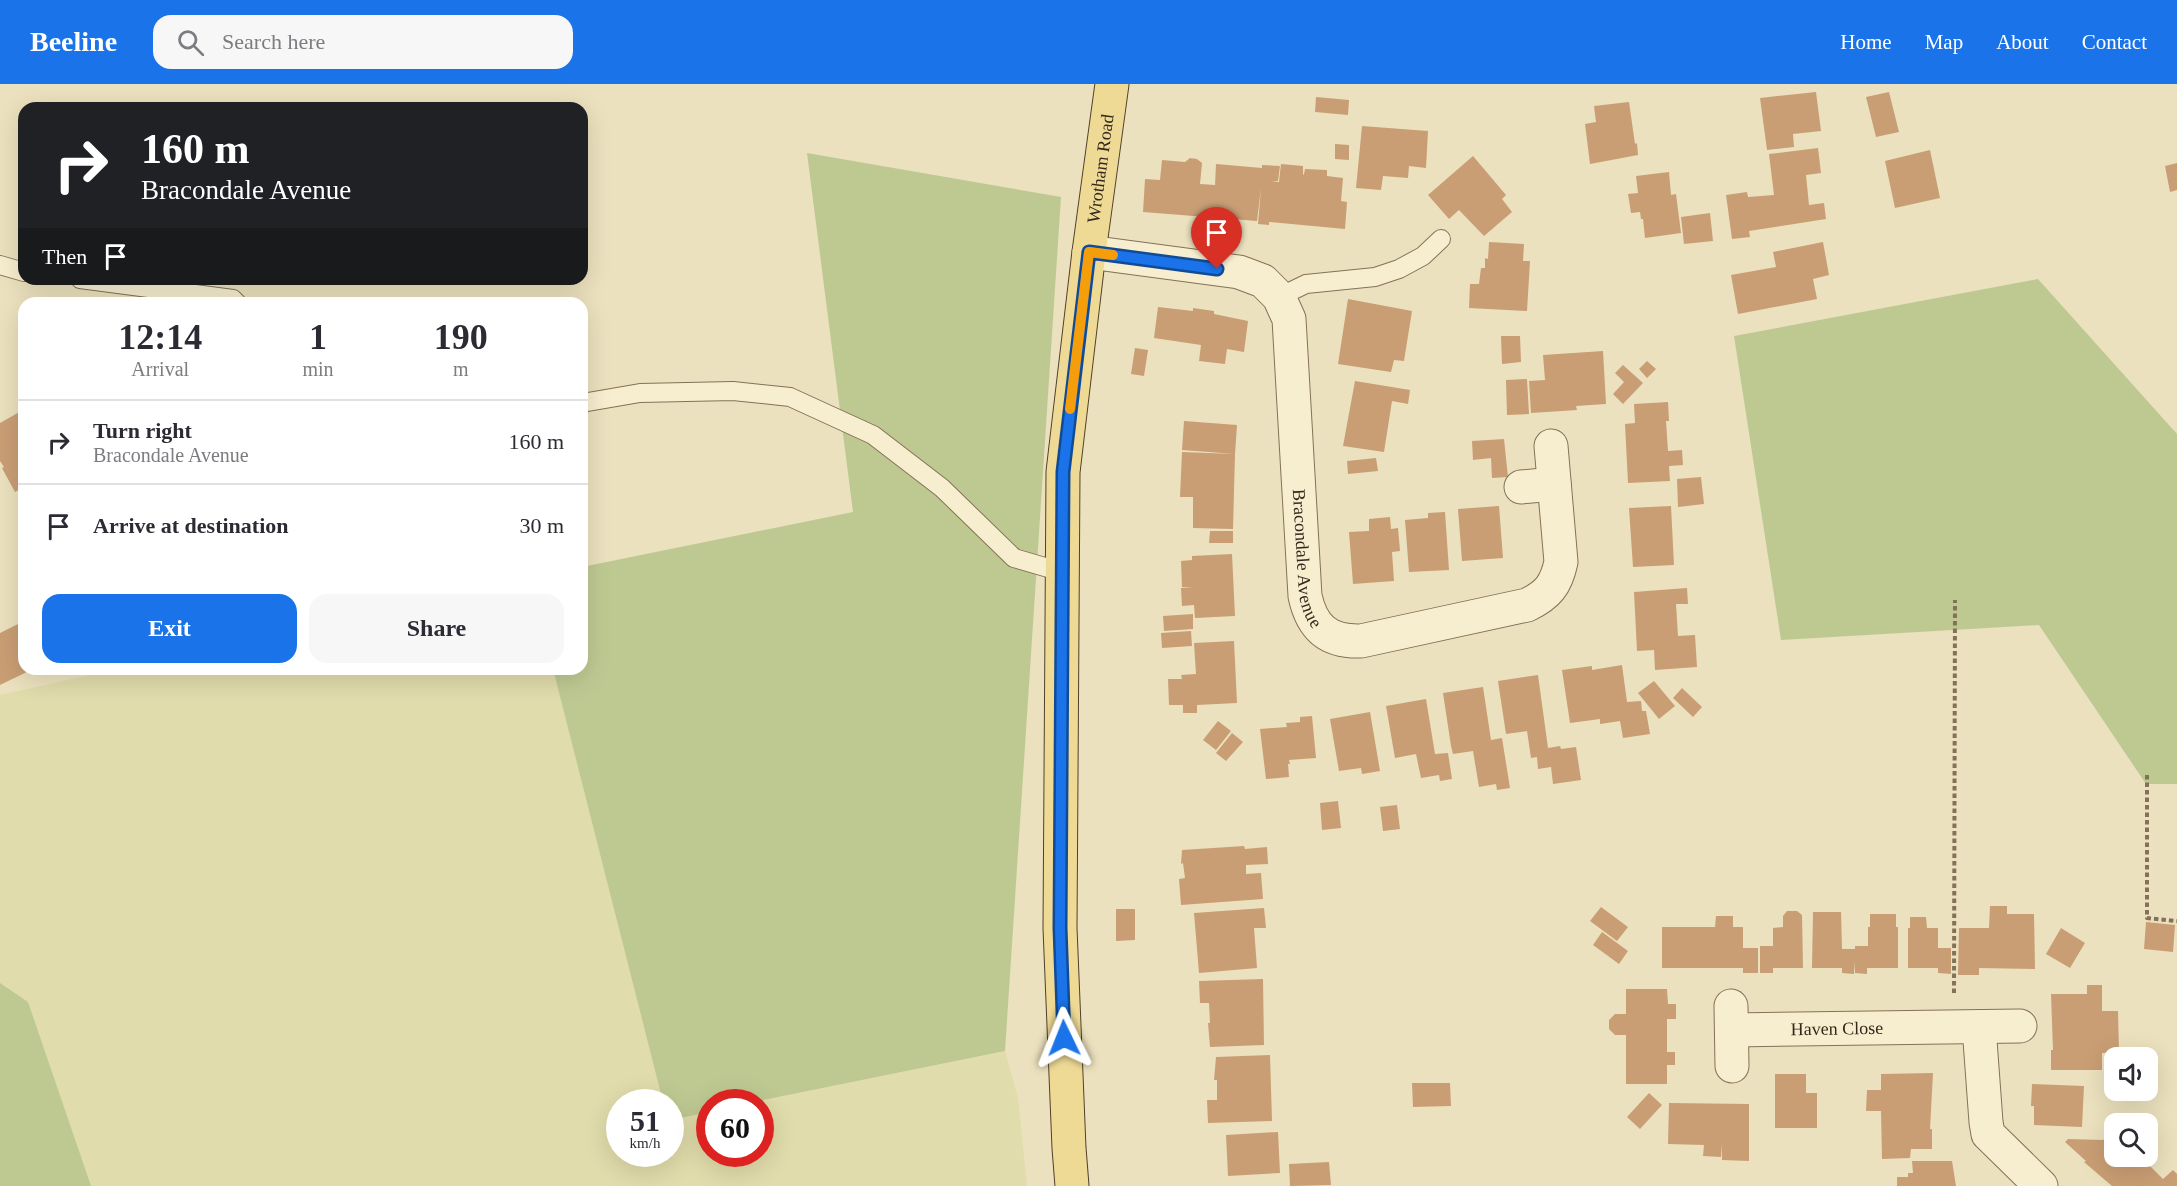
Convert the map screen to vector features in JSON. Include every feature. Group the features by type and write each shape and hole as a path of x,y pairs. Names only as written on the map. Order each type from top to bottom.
{"main road":[{"name":"Wrotham Road","path":"1072,1186 1060,928 1063,472 1112,84"}],"street":[{"path":"1089,252 1239,272 1263,281 1279,297"},
{"name":"Bracondale Avenue","path":"1279,297 1289,319 1305,596 1308,611 1316,624 1330,636 1344,641 1361,641 1527,605 1542,598 1558,577 1561,562 1551,446"},
{"path":"1521,488 1554,484"},
{"name":"Haven Close","path":"1732,1066 1731,1018 1966,1027 2020,1026"},
{"path":"1966,1027 1988,1134 2041,1186"}],"lane":[{"path":"1279,297 1306,284 1375,277 1399,269 1423,256 1441,239"},
{"path":"0,265 18,270"},
{"path":"126,285 218,297"},
{"path":"588,402 640,393 733,391 790,397 873,435 942,488 1014,558 1062,573"}],"path":[{"path":"1955,600 1966,1027"},
{"path":"2147,775 2147,918 2177,921"}],"shaded area":[{"path":"90,675 555,675 660,1089 606,1089 606,1167 684,1167 684,1117 696,1115 696,1167 774,1167 774,1098 1005,1051 1018,1098 1027,1186 0,1186 0,695"}],"green space":[{"path":"807,153 1061,197 1005,1051 774,1098 774,1089 696,1089 696,1115 684,1117 684,1089 660,1089 555,675 588,675 588,566 853,512"},
{"path":"2038,279 2177,434 2177,784 2146,784 2039,625 1781,640 1734,336"},
{"path":"0,983 28,1002 91,1186 0,1186"}],"building":[{"path":"1816,92 1821,131 1793,134 1794,147 1767,150 1760,98"},
{"path":"1889,92 1899,132 1876,137 1866,97"},
{"path":"1316,97 1349,100 1348,115 1315,112"},
{"path":"1629,102 1638,155 1590,164 1585,124 1596,122 1594,106"},
{"path":"1362,126 1428,131 1426,168 1409,166 1408,178 1383,176 1381,190 1356,188"},
{"path":"1335,144 1349,145 1349,160 1335,159"},
{"path":"1818,148 1821,173 1806,175 1809,205 1824,203 1826,219 1749,231 1750,237 1732,239 1726,195 1747,192 1748,197 1774,195 1769,154"},
{"path":"1930,150 1940,198 1895,208 1885,161"},
{"path":"1473,156 1506,195 1502,199 1512,212 1484,236 1459,210 1449,219 1428,195"},
{"path":"1190,158 1202,163 1200,184 1215,185 1216,164 1262,168 1262,165 1280,166 1278,181 1272,182 1279,182 1281,164 1303,166 1303,175 1305,169 1327,170 1327,176 1343,178 1341,201 1347,202 1345,229 1269,222 1269,225 1258,224 1261,188 1257,221 1143,212 1145,179 1160,180 1162,160 1185,162"},
{"path":"2177,163 2177,190 2170,192 2165,166"},
{"path":"1669,172 1671,195 1676,194 1681,233 1645,238 1643,219 1641,219 1640,212 1631,213 1628,194 1638,193 1636,176"},
{"path":"1710,213 1713,241 1684,244 1681,217"},
{"path":"1489,242 1524,244 1523,261 1530,261 1527,311 1469,308 1470,284 1479,284 1481,268 1485,268 1485,258 1488,259"},
{"path":"1823,242 1829,275 1813,279 1817,299 1738,314 1731,275 1776,267 1773,252"},
{"path":"1348,299 1412,311 1404,361 1394,360 1391,372 1338,364"},
{"path":"1158,307 1214,311 1214,314 1248,321 1244,352 1227,349 1225,364 1199,361 1201,345 1154,338"},
{"path":"1501,336 1520,336 1521,362 1502,364"},
{"path":"1135,348 1148,350 1144,376 1131,374"},
{"path":"1603,351 1606,404 1576,406 1577,410 1531,413 1529,381 1545,380 1543,355"},
{"path":"1647,361 1656,369 1647,378 1639,369"},
{"path":"1623,365 1643,383 1623,404 1613,394 1624,382 1615,373"},
{"path":"1527,379 1529,414 1507,415 1506,380"},
{"path":"1355,381 1410,390 1408,404 1392,401 1384,452 1343,446"},
{"path":"1668,402 1669,421 1666,421 1668,451 1682,450 1683,465 1669,466 1670,481 1628,483 1625,424 1635,423 1634,404"},
{"path":"18,413 18,490 15,492 0,461 0,423"},
{"path":"1184,421 1237,425 1235,454 1182,450"},
{"path":"1504,439 1508,477 1492,478 1491,458 1473,460 1472,441"},
{"path":"1182,452 1235,454 1233,529 1193,528 1193,497 1180,497"},
{"path":"1376,458 1378,471 1348,474 1347,461"},
{"path":"1701,477 1704,504 1678,507 1677,479"},
{"path":"1499,506 1503,558 1462,561 1458,509"},
{"path":"1671,506 1674,565 1633,567 1629,508"},
{"path":"1445,512 1449,570 1409,572 1405,520 1428,518 1428,513"},
{"path":"1390,517 1391,529 1398,528 1400,551 1392,552 1394,581 1353,584 1349,532 1369,531 1369,519"},
{"path":"1210,531 1233,531 1233,543 1209,543"},
{"path":"1232,554 1235,616 1195,618 1194,605 1182,606 1181,588 1193,587 1182,587 1181,561 1192,560 1192,556"},
{"path":"1687,588 1688,604 1676,604 1678,636 1695,635 1697,667 1655,670 1654,650 1637,651 1634,592"},
{"path":"1193,614 1193,629 1164,631 1163,616"},
{"path":"18,624 18,675 21,675 0,685 0,633"},
{"path":"1191,631 1192,646 1162,648 1161,633"},
{"path":"1234,641 1237,703 1197,705 1197,713 1183,713 1183,705 1169,705 1168,679 1182,679 1181,675 1196,674 1194,643"},
{"path":"1622,665 1627,702 1641,701 1642,711 1646,711 1650,734 1623,738 1620,721 1600,724 1600,719 1570,723 1562,670 1592,666 1592,670"},
{"path":"1538,675 1548,748 1576,747 1581,780 1553,784 1551,767 1538,769 1537,757 1531,758 1527,731 1506,734 1498,681"},
{"path":"1654,681 1675,706 1659,719 1638,693"},
{"path":"1483,687 1491,740 1502,738 1510,788 1497,790 1496,784 1479,787 1473,751 1453,754 1443,693"},
{"path":"1682,688 1702,707 1693,717 1673,698"},
{"path":"1426,699 1435,754 1448,753 1452,779 1440,781 1439,775 1421,778 1416,754 1395,758 1386,706"},
{"path":"1370,712 1380,771 1362,774 1361,768 1339,771 1330,719"},
{"path":"1312,716 1316,758 1289,760 1289,777 1266,779 1260,729 1287,727 1286,723 1300,722 1300,717"},
{"path":"1218,721 1231,731 1216,750 1203,740"},
{"path":"1232,733 1243,742 1226,761 1216,753"},
{"path":"1338,801 1341,828 1322,830 1320,803"},
{"path":"1397,805 1400,829 1383,831 1380,807"},
{"path":"1244,846 1245,849 1267,847 1268,864 1246,865 1246,874 1261,873 1263,899 1181,905 1179,879 1185,878 1183,863 1181,864 1182,850"},
{"path":"1990,906 2007,906 2007,914 2034,914 2035,969 1979,968 1979,975 1958,975 1959,928 1989,928"},
{"path":"1601,907 1628,927 1617,941 1590,921"},
{"path":"1264,908 1266,928 1254,928 1257,968 1199,973 1194,913"},
{"path":"1116,909 1135,909 1135,940 1116,941"},
{"path":"1787,911 1797,911 1802,915 1803,968 1773,968 1773,973 1760,973 1760,946 1773,946 1773,928 1783,927 1783,916"},
{"path":"1813,912 1841,912 1842,949 1868,946 1870,914 1896,914 1898,968 1867,968 1867,974 1855,973 1854,961 1854,974 1842,973 1842,968 1812,968"},
{"path":"1716,916 1733,916 1733,927 1743,927 1743,948 1758,948 1758,973 1743,973 1743,968 1662,968 1662,927 1715,927"},
{"path":"1910,917 1926,917 1927,928 1938,928 1938,948 1951,948 1951,974 1938,973 1938,968 1908,968"},
{"path":"2146,922 2175,925 2173,952 2144,949"},
{"path":"2061,928 2085,943 2070,968 2046,954"},
{"path":"1602,932 1628,951 1619,964 1593,945"},
{"path":"1263,979 1264,1045 1210,1047 1209,1003 1200,1003 1199,981"},
{"path":"2087,985 2102,985 2102,1011 2118,1011 2119,1047 2104,1047 2102,1070 2051,1070 2051,1050 2053,1050 2051,994 2087,994"},
{"path":"1626,989 1667,989 1668,1004 1676,1004 1676,1019 1667,1019 1667,1052 1675,1052 1675,1065 1667,1065 1667,1084 1626,1084 1626,1035 1615,1035 1609,1029 1609,1020 1615,1014 1626,1014"},
{"path":"1270,1055 1272,1121 1208,1123 1207,1100 1217,1100 1217,1080 1214,1080 1216,1057"},
{"path":"1933,1073 1930,1129 1932,1129 1932,1149 1911,1149 1910,1158 1882,1159 1881,1111 1866,1111 1867,1090 1881,1090 1881,1074"},
{"path":"1775,1074 1806,1074 1806,1093 1817,1093 1817,1128 1775,1128"},
{"path":"1412,1083 1450,1083 1451,1106 1413,1107"},
{"path":"2032,1084 2084,1086 2082,1127 2034,1125 2034,1106 2031,1106"},
{"path":"1649,1093 1662,1105 1640,1129 1627,1117"},
{"path":"1669,1103 1749,1104 1749,1161 1722,1160 1722,1144 1721,1157 1703,1156 1704,1145 1668,1144"},
{"path":"1278,1132 1280,1173 1228,1176 1226,1135"},
{"path":"2068,1139 2103,1140 2104,1167 2151,1167 2163,1179 2173,1170 2177,1174 2177,1186 2112,1186 2065,1142"},
{"path":"1912,1161 1952,1161 1956,1186 1897,1186 1897,1177 1908,1177 1908,1173 1913,1173"},
{"path":"1329,1162 1331,1185 1290,1186 1289,1164"}],"slow traffic":[{"path":"1070,409 1089,252 1113,255"}],"route":[{"path":"1064,1038 1060,928 1063,472 1089,252 1217,269"}]}
